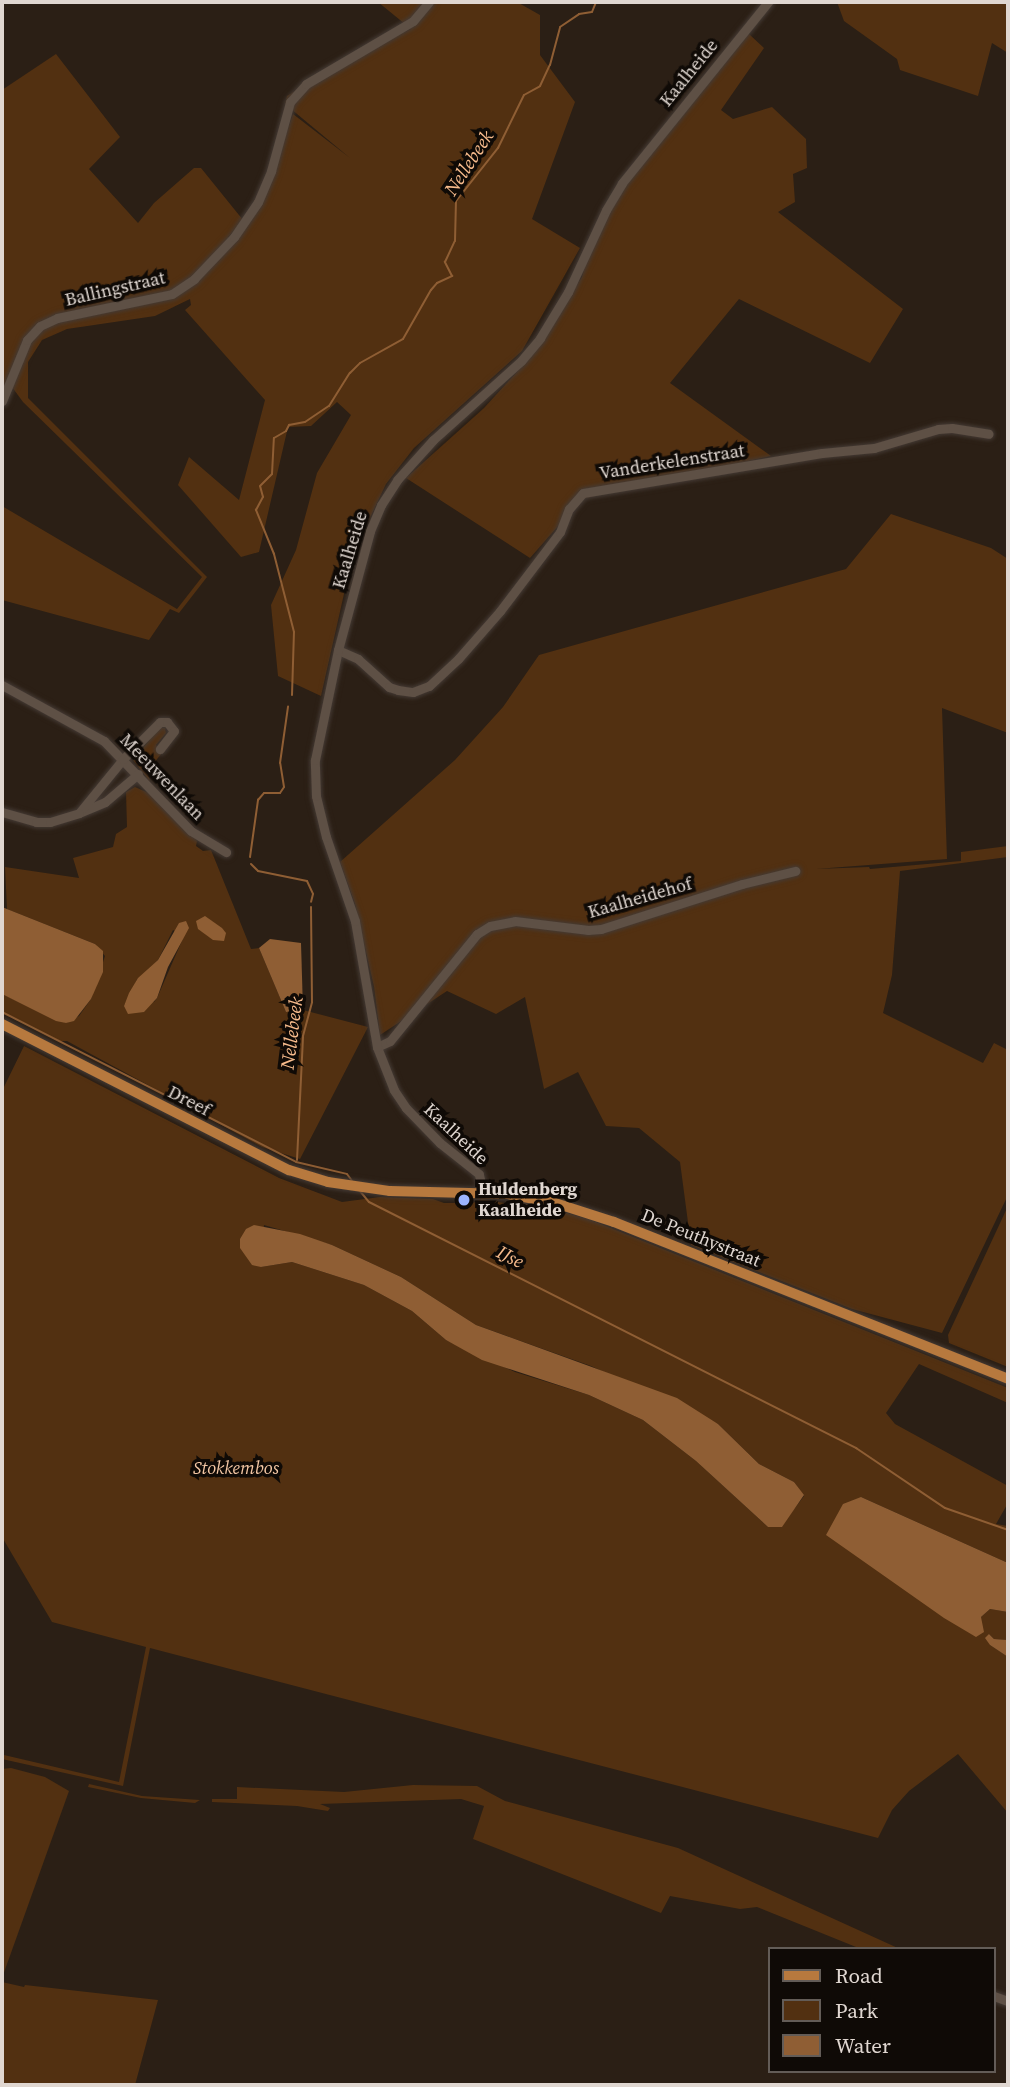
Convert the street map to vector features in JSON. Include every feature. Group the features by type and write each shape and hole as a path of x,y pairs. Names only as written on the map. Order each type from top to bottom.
{"main road":[{"name":"Dreef","path":"2,1024 254,1154 308,1176 347,1186 368,1188"},
{"name":"De Peuthystraat","path":"368,1188 483,1192 533,1197 604,1219 1008,1379"}],"street":[{"name":"Ballingstraat","path":"2,401 27,340 40,326 57,318 172,294 194,279 234,237 258,202 271,171 290,102 306,84 413,21 429,2"},
{"name":"Kaalheide","path":"483,1192 479,1174 440,1143 406,1108 389,1079 377,1047 355,920 323,827 316,796 316,760 338,650 370,531 381,505 397,480 433,440 521,361 540,338 568,292 606,210 622,183 768,2"},
{"name":"Vanderkelenstraat","path":"338,650 358,659 398,691 413,692 429,686 458,659 500,611 561,532 569,509 583,493 822,453 874,448 938,429 952,428 989,435"},
{"name":"Meeuwenlaan","path":"2,685 95,735 123,759 191,831 226,852"},
{"path":"79,813 123,759 160,722 167,722 174,731 160,749"},
{"path":"2,812 36,822 50,822 104,802 138,774"},
{"name":"Kaalheidehof","path":"377,1047 390,1041 477,933 490,926 515,921 588,930 601,929 742,884 795,871"}],"green space":[{"path":"378,2 423,2 428,6 432,2 517,2 540,15 540,55 575,102 532,219 580,248 522,351 414,448 386,484 353,554 321,696 278,676 271,605 296,550 317,473 351,415 337,402 311,426 288,427 259,552 241,557 178,485 189,457 239,500 265,400 185,310 191,305 190,299 155,316 67,329 42,340 28,362 28,398 207,577 179,613 170,609 149,640 2,600 2,506 177,609 202,577 23,402 12,387 2,408 2,90 56,54 120,137 89,169 138,223 154,203 194,168 201,168 243,220 188,285 264,198 293,114 350,158 285,104 287,96 341,62 411,29","holes":["132,302 133,307 52,324 30,339 38,325"]},
{"path":"837,2 1008,2 1008,53 992,43 978,96 900,70 897,59 844,21"},
{"path":"749,34 764,48 721,110 733,119 772,107 806,139 807,168 793,174 795,202 778,212 903,309 870,363 739,299 670,383 771,456 582,499 530,558 406,478 484,408 526,362 582,277 589,249 621,192"},
{"path":"891,514 991,548 1008,559 1008,733 942,708 947,859 816,869 870,869 961,861 961,852 1008,846 1008,857 900,871 892,975 883,1013 983,1063 994,1043 1008,1050 1008,1195 942,1333 852,1309 691,1245 680,1162 639,1128 606,1126 578,1072 544,1089 525,997 496,1014 447,991 380,1035 374,987 355,904 340,862 455,760 503,707 539,655 846,569"},
{"path":"160,727 165,728 166,733 156,745 162,753 148,770 150,782 133,760"},
{"path":"135,787 153,795 197,841 196,846 203,851 211,850 251,949 259,948 286,1012 303,1010 368,1027 300,1159 262,1147 67,1041 60,1041 2,1011 2,994 66,1023 79,1016 91,999 105,956 95,944 7,909 5,867 79,878 73,858 113,847 116,834 127,827 126,792","holes":["173,930 184,936 154,1002 124,1006 137,980 158,960"]},
{"name":"Stokkembos","path":"24,1046 279,1178 342,1202 380,1197 433,1199 444,1203 473,1203 482,1199 516,1205 537,1204 591,1220 1008,1388 1008,1403 919,1364 886,1413 895,1424 1008,1486 1008,1503 996,1524 1008,1526 1008,1563 861,1497 981,1617 990,1609 1008,1612 1008,1640 994,1639 989,1634 990,1645 1008,1657 1008,1813 958,1754 909,1791 892,1810 878,1838 150,1648 123,1786 2,1759 4,1755 119,1782 146,1647 52,1622 2,1537 2,1091","holes":["264,1225 332,1245 401,1277 476,1325 591,1366 718,1424 759,1464 794,1482 804,1496 795,1508 768,1527 696,1461 643,1420 589,1395 515,1372 446,1340 412,1311 364,1285 292,1262 261,1267"]},
{"path":"1008,1206 1008,1367 949,1343 948,1335"},
{"path":"11,1768 45,1777 69,1791 2,1978 2,1769"},
{"path":"89,1784 142,1796 200,1800 195,1803 141,1798 88,1787"},
{"path":"413,1785 477,1786 505,1801 678,1848 896,1947 856,1947 757,1907 740,1909 670,1896 661,1913 473,1839 484,1806 461,1799 320,1804 330,1808 328,1811 297,1806 212,1802 212,1799 237,1799 237,1787 344,1792"},
{"path":"2,1982 24,1987 158,2000 135,2085 2,2085"}],"water":[{"path":"2,907 95,944 103,951 103,972 91,999 74,1021 56,1021 2,994"},
{"path":"205,916 226,933 224,941 213,940 198,929 196,921"},
{"path":"186,921 189,928 168,967 157,998 144,1012 128,1014 124,1006 138,978 158,960 179,923"},
{"path":"270,939 301,943 303,1010 286,1012 259,948"},
{"path":"254,1225 300,1234 332,1245 401,1277 476,1325 677,1398 718,1424 759,1464 794,1482 804,1495 782,1527 768,1527 696,1461 643,1420 589,1395 482,1360 446,1340 412,1311 364,1285 292,1262 261,1267 252,1265 240,1248 240,1239 246,1229"},
{"path":"861,1497 1008,1563 1008,1612 990,1609 981,1617 984,1632 976,1637 944,1618 826,1535 843,1504"},
{"path":"989,1634 994,1639 1008,1640 1008,1657 990,1645 985,1638"}],"waterway":[{"name":"Nellebeek","path":"292,695 294,632 274,554 256,510 263,497 260,486 272,474 274,438 286,431 289,425 305,422 329,406 350,373 360,363 403,339 431,290 437,283 452,276 445,262 455,241 456,201 498,148 524,95 540,86 550,65 560,27 579,14 592,12 596,2"},
{"name":"Nellebeek","path":"250,857 258,800 264,793 280,793 284,787 280,763 288,707"},
{"name":"Nellebeek","path":"251,864 258,871 307,881 313,894 311,902"},
{"name":"Nellebeek","path":"297,1160 303,1036 312,1002 311,907"},
{"name":"IJse","path":"2,1012 296,1162 347,1174 352,1181"},
{"name":"IJse","path":"360,1191 369,1202 856,1448 945,1508 1008,1530"}],"place":[{"name":"Huldenberg Kaalheide","path":"464,1200"}]}
